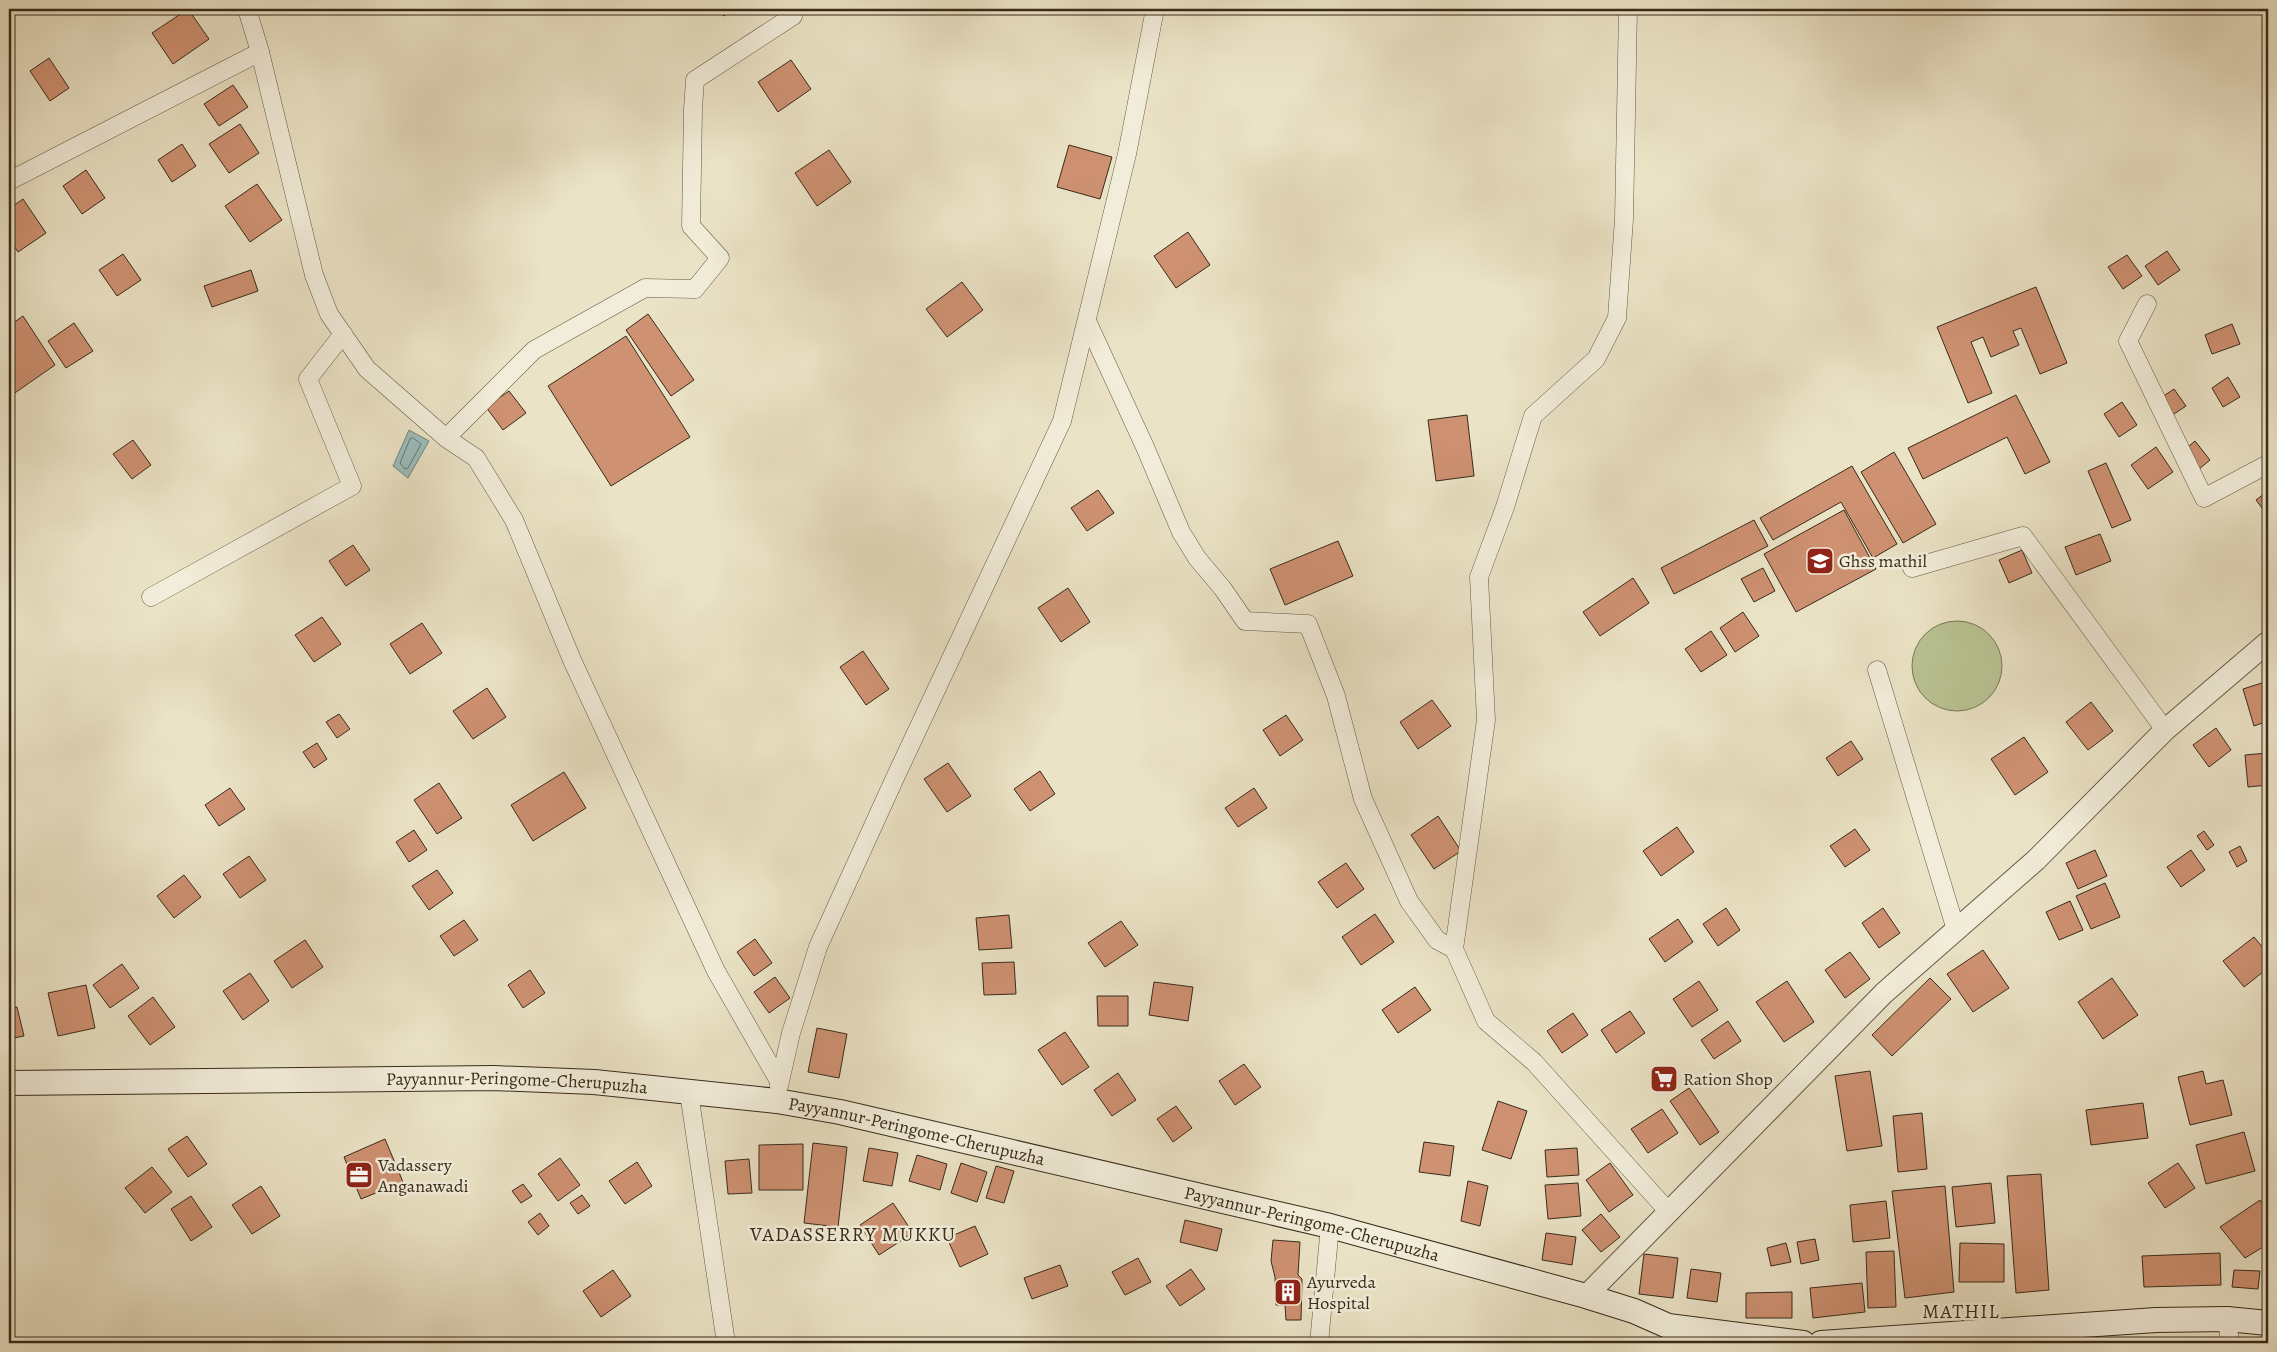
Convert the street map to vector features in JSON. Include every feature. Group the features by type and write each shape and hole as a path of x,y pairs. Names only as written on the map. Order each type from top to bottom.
{"main road":[{"name":"Payyannur-Peringome-Cherupuzha","path":"9,1083 494,1078 594,1082 689,1093 778,1091 840,1112 1330,1226 1586,1296 1634,1311 1668,1326 1733,1339 1803,1343"},
{"path":"1821,1343 2006,1336 2156,1320 2227,1319 2268,1323"}],"street":[{"path":"247,9 260,52 314,275 329,314 367,369 446,438 476,458 514,520 572,660 716,971 778,1091"},
{"path":"446,438 534,350 645,288 694,289 720,258 691,226 693,108 696,80 792,16 789,9"},
{"path":"778,1091 791,1032 818,947 1062,421 1127,154 1154,9"},
{"path":"1628,9 1625,82 1624,219 1617,318 1596,359 1533,416 1505,507 1479,577 1486,720 1454,949 1486,1021 1534,1062 1668,1211"},
{"path":"9,181 260,52"},
{"path":"2147,304 2128,341 2204,498 2268,464"},
{"path":"1087,321 1145,447 1181,532 1197,558 1223,589 1244,621 1308,624 1336,696 1363,799 1409,901 1437,940 1454,949"},
{"path":"151,597 352,486 308,379 343,334"},
{"path":"1912,568 2023,536 2164,730"},
{"path":"1586,1296 1884,993 2036,860 2164,730 2268,642"},
{"path":"1877,670 1956,930"},
{"path":"689,1093 726,1343"},
{"path":"1319,1343 1330,1226"},
{"path":"2227,1319 2230,1343"}],"green space":[{"path":"1957,621 1974,625 1989,634 1998,649 2002,666 1998,683 1989,698 1974,707 1957,711 1940,707 1925,698 1916,683 1912,666 1916,649 1925,634 1940,625"}],"water":[{"path":"409,430 429,441 408,478 393,466"}],"building":[{"path":"188,9 209,39 173,64 152,33"},
{"path":"719,9 734,9 724,16"},
{"path":"49,58 69,88 50,101 30,71"},
{"path":"791,60 811,89 778,112 758,82"},
{"path":"233,85 248,107 219,126 204,104"},
{"path":"240,124 259,153 229,173 209,144"},
{"path":"182,144 196,166 172,182 158,160"},
{"path":"1069,145 1112,157 1100,199 1057,187"},
{"path":"829,150 851,182 817,206 795,173"},
{"path":"86,170 105,198 82,214 63,186"},
{"path":"257,184 282,220 250,242 225,206"},
{"path":"23,199 46,233 18,252 9,238 9,209"},
{"path":"1188,232 1210,265 1176,288 1154,256"},
{"path":"2167,251 2180,270 2158,285 2145,266"},
{"path":"123,254 141,280 117,296 99,270"},
{"path":"2127,255 2142,276 2123,289 2108,267"},
{"path":"251,270 258,291 212,307 204,286"},
{"path":"962,282 983,310 947,337 926,309"},
{"path":"2036,287 2067,363 2040,374 2021,328 2013,331 2019,345 1991,357 1983,337 1971,342 1992,393 1968,403 1937,327"},
{"path":"648,314 694,380 671,396 626,330"},
{"path":"23,316 55,365 9,397 9,326"},
{"path":"74,323 93,351 66,368 48,341"},
{"path":"2232,324 2240,344 2212,354 2205,335"},
{"path":"626,336 690,437 611,486 548,386"},
{"path":"2228,377 2240,397 2223,407 2212,388"},
{"path":"2174,389 2186,406 2171,416 2159,399"},
{"path":"509,391 526,413 503,430 486,407"},
{"path":"2016,395 2050,462 2025,474 2007,437 1923,479 1908,448"},
{"path":"2122,402 2137,425 2119,437 2104,414"},
{"path":"1467,415 1474,476 1436,481 1428,420"},
{"path":"133,440 151,465 132,479 113,454"},
{"path":"2195,441 2210,460 2198,470 2183,451"},
{"path":"2156,447 2173,472 2148,489 2131,465"},
{"path":"1894,452 1936,524 1903,543 1861,472"},
{"path":"2106,463 2131,520 2112,528 2088,471"},
{"path":"1852,466 1897,544 1873,558 1841,502 1773,540 1760,518"},
{"path":"1098,490 1114,513 1087,531 1071,508"},
{"path":"2268,491 2268,516 2256,500"},
{"name":"Ghss mathil","path":"1844,510 1876,569 1796,612 1764,554"},
{"path":"1754,520 1768,546 1674,594 1661,568"},
{"path":"2100,534 2111,561 2076,575 2065,547"},
{"path":"1338,541 1353,576 1285,605 1270,569"},
{"path":"353,545 370,570 346,586 329,561"},
{"path":"2022,550 2032,573 2009,583 1999,560"},
{"path":"1763,568 1775,591 1754,602 1741,579"},
{"path":"1633,578 1649,603 1600,636 1583,612"},
{"path":"1068,588 1090,622 1061,642 1038,608"},
{"path":"1743,612 1759,636 1735,652 1720,628"},
{"path":"322,617 341,644 314,662 295,635"},
{"path":"422,623 442,653 410,674 390,644"},
{"path":"1711,631 1727,655 1701,672 1685,649"},
{"path":"863,651 889,689 866,705 840,667"},
{"path":"2268,681 2268,721 2254,726 2243,689"},
{"path":"487,688 506,717 473,739 453,711"},
{"path":"1432,700 1451,726 1418,749 1400,722"},
{"path":"2091,702 2113,731 2088,750 2066,722"},
{"path":"339,714 350,729 337,738 326,722"},
{"path":"1286,715 1303,740 1280,756 1263,730"},
{"path":"2216,728 2231,750 2209,767 2193,745"},
{"path":"2024,737 2048,772 2015,795 1991,759"},
{"path":"1851,741 1863,759 1838,776 1826,758"},
{"path":"317,743 327,759 314,768 303,752"},
{"path":"2268,753 2268,785 2248,787 2245,755"},
{"path":"948,763 971,796 947,812 924,779"},
{"path":"1040,771 1055,794 1030,811 1014,789"},
{"path":"564,772 586,808 533,841 511,805"},
{"path":"439,783 462,818 437,834 414,800"},
{"path":"230,788 245,809 219,826 205,805"},
{"path":"1254,788 1267,808 1238,827 1225,808"},
{"path":"1438,816 1461,851 1434,869 1411,835"},
{"path":"1677,827 1694,852 1661,876 1643,851"},
{"path":"1855,829 1870,850 1845,867 1830,846"},
{"path":"414,830 427,850 409,862 396,842"},
{"path":"2204,831 2214,845 2207,850 2197,836"},
{"path":"2240,846 2247,861 2237,867 2229,852"},
{"path":"2095,850 2107,876 2078,889 2066,863"},
{"path":"2191,850 2205,870 2181,887 2167,867"},
{"path":"249,856 266,880 240,898 223,874"},
{"path":"1346,863 1364,889 1337,908 1318,882"},
{"path":"437,870 453,893 429,910 412,886"},
{"path":"184,875 201,897 174,918 157,896"},
{"path":"2105,883 2120,917 2091,929 2076,896"},
{"path":"2070,901 2083,930 2059,940 2046,912"},
{"path":"1726,908 1740,930 1718,946 1703,924"},
{"path":"1883,908 1900,933 1879,948 1862,923"},
{"path":"1375,914 1394,942 1361,965 1342,937"},
{"path":"1009,915 1012,948 979,950 976,918"},
{"path":"1678,919 1693,942 1665,962 1649,939"},
{"path":"464,920 478,940 454,956 440,936"},
{"path":"1121,921 1138,945 1105,967 1088,943"},
{"path":"2254,937 2268,954 2268,968 2244,987 2223,961"},
{"path":"755,939 772,963 754,976 737,952"},
{"path":"305,940 323,967 292,988 274,961"},
{"path":"1983,950 2009,988 1973,1012 1947,974"},
{"path":"1850,952 1870,979 1845,998 1825,970"},
{"path":"1014,962 1016,994 984,995 982,963"},
{"path":"122,964 139,988 110,1008 93,985"},
{"path":"530,970 545,993 523,1008 508,985"},
{"path":"250,973 269,1001 243,1020 223,991"},
{"path":"775,977 790,998 769,1013 754,992"},
{"path":"1930,978 1951,999 1892,1056 1872,1035"},
{"path":"2112,978 2138,1015 2103,1039 2078,1002"},
{"path":"1699,981 1718,1010 1692,1027 1673,999"},
{"path":"1787,981 1814,1022 1784,1042 1756,1002"},
{"path":"1154,982 1193,987 1188,1021 1149,1015"},
{"path":"86,985 95,1028 58,1036 48,993"},
{"path":"1415,987 1431,1010 1398,1033 1382,1010"},
{"path":"1097,996 1128,996 1128,1026 1098,1026"},
{"path":"153,997 175,1027 150,1045 128,1016"},
{"path":"17,1007 24,1036 9,1039 9,1009"},
{"path":"1630,1011 1645,1033 1616,1053 1601,1030"},
{"path":"1573,1013 1588,1035 1562,1053 1547,1031"},
{"path":"1728,1021 1741,1041 1714,1059 1701,1040"},
{"path":"817,1028 847,1034 839,1078 808,1072"},
{"path":"1065,1032 1089,1067 1062,1085 1038,1050"},
{"path":"1244,1064 1261,1087 1235,1105 1219,1081"},
{"path":"1870,1071 1882,1146 1847,1151 1835,1076"},
{"path":"2203,1071 2206,1084 2223,1080 2232,1115 2190,1125 2178,1077"},
{"path":"1118,1073 1136,1100 1112,1116 1094,1090"},
{"path":"1689,1088 1719,1132 1700,1145 1670,1101"},
{"path":"1498,1101 1527,1111 1511,1159 1482,1150"},
{"path":"2143,1103 2148,1138 2091,1145 2086,1110"},
{"path":"1176,1106 1192,1128 1173,1142 1157,1119"},
{"path":"1662,1109 1678,1133 1648,1153 1631,1129"},
{"path":"1922,1113 1927,1169 1898,1172 1893,1116"},
{"path":"2244,1132 2255,1171 2206,1184 2196,1145"},
{"path":"187,1136 207,1164 188,1177 168,1149"},
{"path":"385,1139 403,1182 361,1199 344,1157"},
{"path":"1424,1142 1454,1146 1450,1176 1419,1172"},
{"path":"813,1143 847,1147 838,1227 804,1223"},
{"path":"803,1144 803,1190 759,1190 759,1145"},
{"path":"869,1148 898,1153 892,1186 863,1181"},
{"path":"1577,1148 1579,1175 1547,1177 1545,1150"},
{"path":"917,1155 947,1164 940,1190 909,1181"},
{"path":"560,1158 580,1185 558,1201 538,1174"},
{"path":"749,1159 752,1193 728,1194 725,1161"},
{"path":"637,1162 652,1186 625,1204 609,1181"},
{"path":"961,1163 987,1172 977,1202 951,1193"},
{"path":"1610,1163 1633,1195 1609,1212 1586,1180"},
{"path":"2178,1163 2195,1188 2165,1208 2148,1183"},
{"path":"996,1166 1014,1171 1004,1203 986,1198"},
{"path":"152,1167 172,1192 145,1213 125,1188"},
{"path":"2041,1174 2049,1290 2016,1293 2007,1176"},
{"path":"1468,1181 1488,1186 1480,1226 1461,1221"},
{"path":"1578,1183 1581,1216 1548,1219 1545,1185"},
{"path":"1991,1183 1995,1223 1956,1227 1952,1187"},
{"path":"523,1184 532,1196 521,1203 512,1191"},
{"path":"261,1186 280,1216 252,1234 232,1205"},
{"path":"1945,1186 1954,1292 1905,1298 1892,1191"},
{"path":"582,1195 590,1206 578,1214 570,1203"},
{"path":"191,1196 212,1227 191,1241 171,1209"},
{"path":"2260,1200 2268,1212 2268,1244 2245,1258 2220,1227"},
{"path":"1886,1201 1890,1238 1853,1242 1850,1205"},
{"path":"893,1203 913,1233 879,1255 860,1225"},
{"path":"540,1213 549,1226 538,1235 528,1222"},
{"path":"1601,1214 1620,1237 1601,1252 1582,1230"},
{"path":"1185,1220 1222,1229 1217,1251 1180,1242"},
{"path":"975,1226 988,1254 960,1267 947,1238"},
{"path":"1546,1233 1576,1237 1572,1265 1542,1260"},
{"path":"1815,1239 1819,1260 1801,1264 1797,1242"},
{"name":"Ayurveda Hospital","path":"1273,1240 1300,1242 1298,1275 1302,1279 1301,1320 1286,1320 1285,1305 1276,1305 1275,1277 1271,1261"},
{"path":"1786,1243 1791,1262 1771,1266 1767,1248"},
{"path":"1960,1243 2004,1244 2004,1282 1959,1282"},
{"path":"1894,1251 1896,1307 1868,1308 1866,1252"},
{"path":"2220,1253 2221,1285 2144,1287 2142,1256"},
{"path":"1644,1254 1678,1258 1673,1298 1639,1294"},
{"path":"1138,1258 1151,1282 1125,1295 1112,1272"},
{"path":"1060,1265 1068,1286 1032,1299 1024,1278"},
{"path":"1191,1269 1205,1289 1180,1306 1166,1286"},
{"path":"1691,1269 1721,1273 1717,1302 1687,1298"},
{"path":"613,1270 631,1296 601,1317 583,1291"},
{"path":"2234,1270 2260,1271 2258,1289 2232,1287"},
{"path":"1862,1283 1865,1312 1813,1318 1810,1288"},
{"path":"1792,1292 1792,1318 1746,1318 1746,1293"}],"place":[{"name":"Ghss mathil","path":"1820,561"},
{"name":"Ration Shop","path":"1664,1079"},
{"name":"Vadassery Anganawadi","path":"359,1175"},
{"name":"Ayurveda Hospital","path":"1288,1292"}],"district":[{"name":"VADASSERRY MUKKU","path":"853,1234"},
{"name":"MATHIL","path":"1961,1311"}]}
